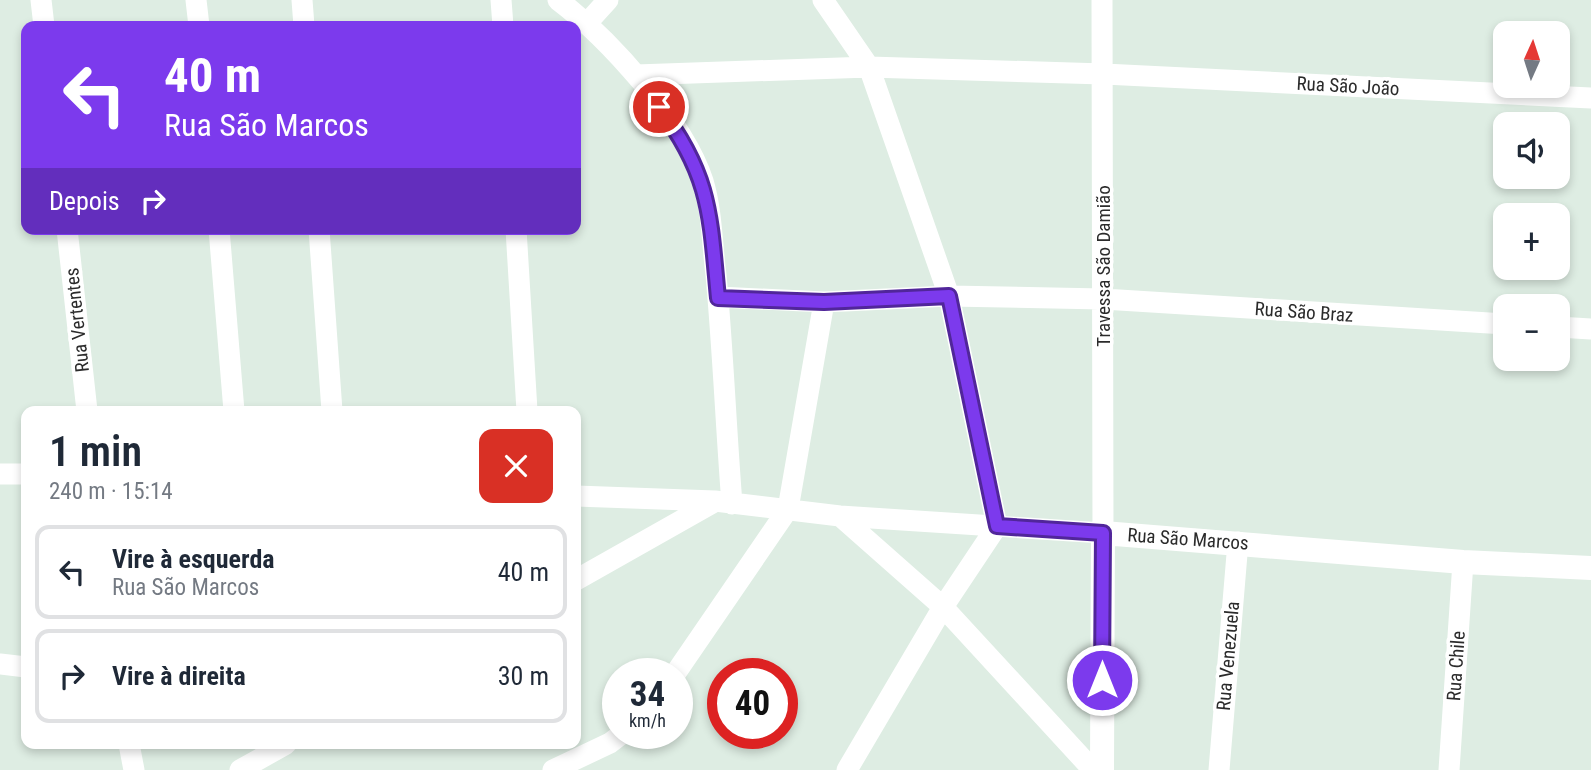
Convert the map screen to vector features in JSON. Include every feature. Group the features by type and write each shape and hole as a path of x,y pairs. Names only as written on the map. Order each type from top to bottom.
{"street":[{"path":"41,0 43,21"},
{"path":"196,0 198,21"},
{"path":"302,0 304,21"},
{"path":"501,0 503,21"},
{"path":"558,0 588,22 636,75 671,123 702,178 708,203 718,298 724,502 581,577"},
{"path":"588,22 608,0"},
{"path":"824,0 869,67 949,296 997,526 943,607 847,770"},
{"name":"Travessa São Damião","path":"1101,0 1104,74 1103,533"},
{"name":"Rua São João","path":"636,75 869,67 1104,74 1591,98"},
{"name":"Rua Vertentes","path":"68,235 86,406"},
{"path":"219,235 234,406"},
{"path":"319,235 332,406"},
{"path":"516,235 527,406"},
{"name":"Rua São Braz","path":"718,298 824,302 949,296 1103,299 1493,323"},
{"path":"686,658 788,509 824,302"},
{"path":"1570,328 1591,330"},
{"path":"0,474 21,474"},
{"name":"Rua São Marcos","path":"581,496 724,502 839,516 1238,542 1463,562 1591,568"},
{"path":"839,516 943,607 1093,770"},
{"path":"1102,770 1103,533"},
{"name":"Rua Venezuela","path":"1219,770 1238,542"},
{"name":"Rua Chile","path":"1449,770 1463,562"},
{"path":"0,664 21,666"},
{"path":"553,770 602,747"},
{"path":"130,749 134,770"},
{"path":"240,770 277,749"}],"route":[{"path":"659,107 692,156 702,178 708,203 718,298 824,302 949,296 997,526 1103,533 1102,680"}]}
